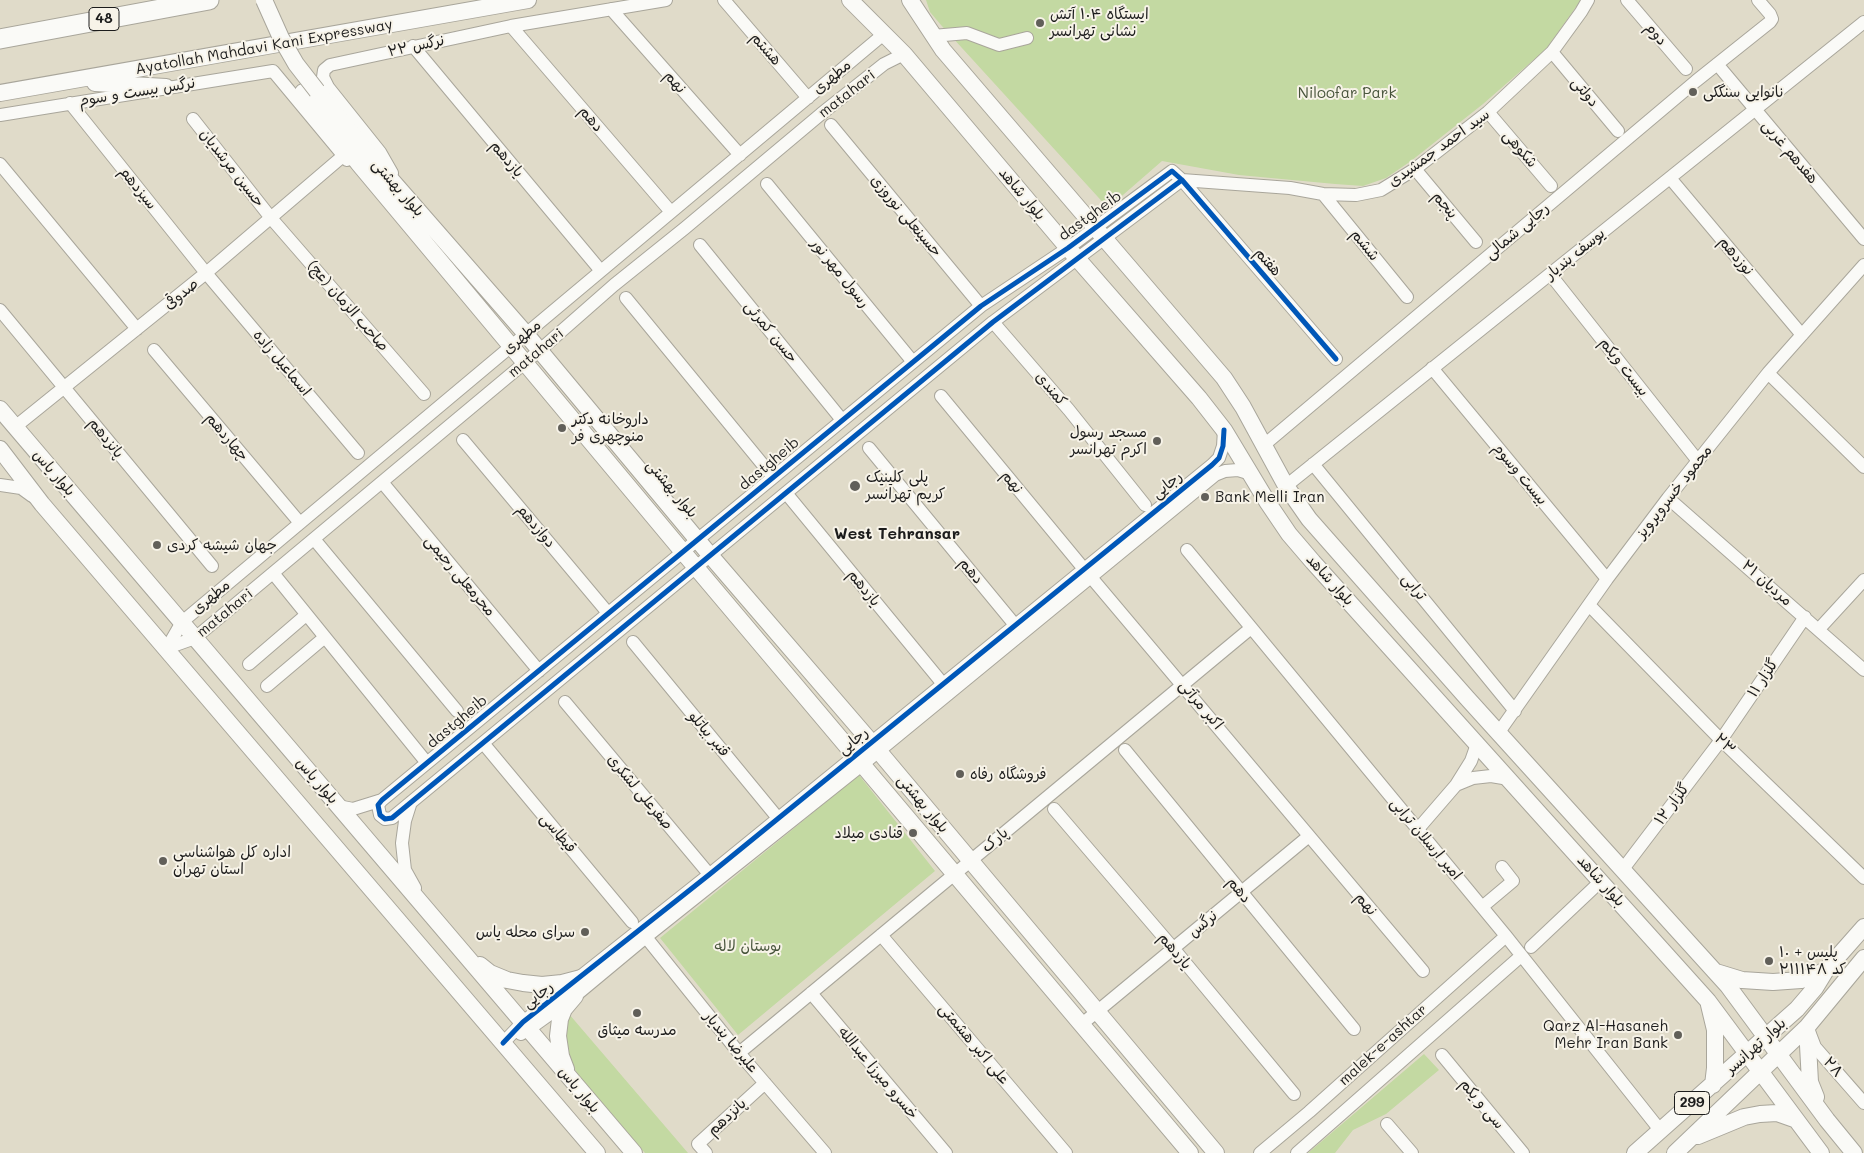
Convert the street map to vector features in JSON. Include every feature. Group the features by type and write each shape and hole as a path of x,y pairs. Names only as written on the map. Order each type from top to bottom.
{"highway":[{"name":"48","path":"0,39 209,0"}],"main road":[{"path":"253,0 272,41 310,91"},
{"path":"264,0 288,51 310,91"},
{"name":"Ayatollah Mahdavi Kani Expressway","path":"0,93 528,0"},
{"name":"بلوار شاهد","path":"850,0 861,6 904,54 1199,398 1224,430 1290,534 1708,1001 1821,1153"},
{"name":"بلوار شاهد","path":"910,0 933,36 1224,378 1243,407 1286,486 1309,519 1716,972 1826,1120 1854,1153"},
{"path":"70,81 166,87"},
{"name":"بلوار بهشتی","path":"310,91 540,350 710,555 875,747 1216,1153"},
{"name":"بلوار بهشتی","path":"310,91 359,164 683,552 1190,1153"},
{"name":"بلوار یاس","path":"0,410 634,1153"},
{"name":"بلوار یاس","path":"0,449 42,504 597,1153"},
{"name":"بلوار تهرانسر","path":"1634,1153 1797,1009 1816,988 1826,970 1864,927"},
{"path":"464,953 490,973 515,982 542,985 562,983 580,978"},
{"name":"بلوار تهرانسر","path":"1683,1148 1808,1028 1864,958"},
{"path":"1716,972 1742,980 1773,982 1801,980 1826,970"},
{"path":"1713,1085 1715,1030 1708,1001 1728,986"},
{"path":"569,1078 561,1056 558,1036 560,1019 564,1009 575,996"},
{"path":"1808,1028 1810,1082 1826,1120"},
{"path":"1683,1148 1744,1118 1760,1114 1777,1113 1794,1119"}],"street":[{"name":"نرگس ۲۲","path":"409,201 380,152 328,87 323,77 324,70 330,65 511,26 666,0"},
{"name":"هشتم","path":"724,0 808,98"},
{"name":"سید احمد جمشیدی","path":"1182,180 1290,188 1323,194 1356,195 1381,190 1415,169 1488,112 1552,52 1588,0"},
{"name":"دوم","path":"1627,0 1686,69"},
{"name":"رجایی شمالی","path":"1264,445 1717,64 1770,22 1772,19 1770,14 1758,0"},
{"name":"نهم","path":"611,9 740,155"},
{"name":"یوسف پندیار","path":"1286,486 1864,22"},
{"name":"دهم","path":"511,26 671,212"},
{"name":"مطهری","path":"166,648 182,622 884,33"},
{"path":"933,36 966,33 999,45 1027,38"},
{"name":"یازدهم","path":"412,46 601,271"},
{"name":"دولتی","path":"1552,52 1618,131"},
{"name":"matahari","path":"166,648 195,638 540,350 614,285 874,72 904,54"},
{"path":"859,55 874,72"},
{"name":"هفدهم غربی","path":"1717,64 1864,239"},
{"name":"نرگس بیست و سوم","path":"0,115 274,71 343,156"},
{"name":"سیزدهم","path":"70,103 206,274"},
{"name":"شکوهی","path":"1488,112 1551,186"},
{"name":"حسین مرشدیان","path":"193,119 271,218"},
{"name":"حسینعلی نوروزی","path":"831,125 981,306"},
{"path":"343,156 416,231"},
{"name":"صدوقی","path":"15,427 206,274 343,156"},
{"path":"0,164 137,329"},
{"name":"پنجم","path":"1415,169 1476,242"},
{"name":"نوزدهم","path":"1670,178 1802,335"},
{"name":"dastgheib","path":"1073,253 981,306 912,362 382,800 378,805 378,812 382,817 392,818 994,322 1073,253 1101,232 1182,180"},
{"name":"هفتم","path":"1182,180 1336,359"},
{"name":"رسول مهر نور","path":"767,184 912,362"},
{"name":"ششم","path":"1323,194 1407,297"},
{"name":"صاحب الزمان (عج)","path":"271,218 424,394"},
{"name":"حسن کمرئی","path":"700,245 842,420"},
{"name":"محمود خسروپرویز","path":"1500,732 1589,605 1668,498 1768,373 1864,264"},
{"name":"اسماعیل زاده","path":"206,274 358,453"},
{"name":"بیست ویکم","path":"1550,274 1698,461"},
{"path":"626,298 773,477"},
{"name":"پانزدهم","path":"0,310 212,566"},
{"name":"کمندی","path":"994,322 1069,410 1145,505"},
{"name":"چهاردهم","path":"154,350 300,523"},
{"name":"بیست وسوم","path":"1432,368 1607,580"},
{"path":"1768,373 1864,467"},
{"name":"نهم","path":"941,396 1087,572"},
{"name":"رجایی","path":"526,1026 580,978 639,930 713,878 1087,572 1219,458 1223,446 1224,430"},
{"name":"دوازدهم","path":"463,440 608,613"},
{"name":"دهم","path":"869,448 1015,625"},
{"name":"ترابی","path":"1313,464 1514,711"},
{"name":"رجایی","path":"875,747 943,684 1015,625 1214,475 1225,471 1238,470 1251,474"},
{"name":"محرمعلی رحیمی","path":"382,482 539,671"},
{"path":"0,486 21,488 42,504"},
{"name":"یازدهم","path":"786,493 943,684"},
{"name":"۲۱ مردیان","path":"1668,498 1805,616 1864,670"},
{"path":"314,539 457,711"},
{"name":"امیر ارسلان ترابی","path":"1187,550 1506,936 1526,951 1660,1130"},
{"name":"اکبر مرآتی","path":"1087,572 1309,836"},
{"path":"273,573 427,763"},
{"path":"1819,629 1864,580"},
{"name":"۲۳","path":"1589,605 1720,740 1864,878"},
{"path":"249,664 306,615"},
{"name":"گلزار ۱۱","path":"1720,740 1805,616"},
{"name":"پارک","path":"739,1053 1251,628"},
{"path":"267,686 325,637"},
{"name":"قنبر بیاتلو","path":"633,642 781,822"},
{"name":"صفرعلی لشکری","path":"565,702 713,878"},
{"name":"گلزار ۱۲","path":"1623,868 1720,740"},
{"name":"قیطاسی","path":"483,742 639,930"},
{"path":"1418,829 1456,785 1471,761 1477,744"},
{"name":"دهم","path":"1125,750 1354,1029"},
{"path":"1456,785 1473,778 1491,776 1509,779"},
{"name":"dastgheib","path":"338,806 353,810 382,800"},
{"path":"411,802 404,821 402,844 405,870 428,911"},
{"name":"یازدهم","path":"1054,809 1294,1094"},
{"name":"نهم","path":"1309,836 1423,971"},
{"name":"نرگس","path":"1082,1024 1309,836"},
{"path":"1482,907 1513,881 1502,867"},
{"name":"malek-e-ashtar","path":"1297,1153 1526,951 1601,881"},
{"name":"رجایی","path":"503,1043 526,1026 575,996 639,930"},
{"name":"علیرضا پندیار","path":"639,930 739,1053 825,1153"},
{"name":"علی اکبر هشمتی","path":"881,935 1066,1153"},
{"name":"malek-e-ashtar","path":"1260,1153 1309,1112 1506,936"},
{"name":"خسرو میرزا عبدالله","path":"811,993 946,1153"},
{"name":"۲۸","path":"1808,1028 1815,1047 1864,1103"},
{"name":"سی و یکم","path":"1442,1055 1523,1153"},
{"name":"پانزدهم","path":"706,1153 698,1144 765,1083"},
{"path":"1387,1124 1412,1153"}],"green space":[{"name":"Niloofar Park","path":"926,0 1581,0 1546,49 1483,104 1411,161 1386,178 1363,186 1335,184 1239,175 1162,161 1108,208 941,25 930,12"},
{"name":"بوستان لاله","path":"859,775 935,871 738,1035 660,938"},
{"path":"569,1014 688,1153 645,1153 578,1076 569,1056 566,1038"},
{"path":"1424,1054 1439,1070 1386,1114 1353,1130 1335,1153 1308,1153"}],"cycle path":[{"path":"1182,180 993,322 392,818 385,819 380,815 378,805 382,800 981,306 1068,248 1172,171 1182,180 1336,359"},
{"path":"503,1043 523,1022 710,874 1212,465 1219,458 1223,446 1224,430"}],"place":[{"name":"ایستگاه ۱۰۴ آتش ‌نشانی تهرانسر","path":"1040,23"},
{"name":"نانوایی سنگکی","path":"1693,92"},
{"name":"داروخانه دکتر منوچهری فر","path":"562,428"},
{"name":"مسجد رسول اکرم تهرانسر","path":"1157,441"},
{"name":"پلی کلینیک کریم تهرانسر","path":"855,486"},
{"name":"Bank Melli Iran","path":"1205,497"},
{"name":"جهان شیشه کردی","path":"157,545"},
{"name":"فروشگاه رفاه","path":"960,774"},
{"name":"قنادی میلاد","path":"913,833"},
{"name":"اداره کل هواشناسی استان تهران","path":"163,861"},
{"name":"سرای محله یاس","path":"585,932"},
{"name":"پلیس + ۱۰ کد ۲۱۱۱۴۸","path":"1769,961"},
{"name":"مدرسه میثاق","path":"637,1013"},
{"name":"Qarz Al-Hasaneh Mehr Iran Bank","path":"1678,1035"}],"district":[{"name":"West Tehransar","path":"897,534"}]}
